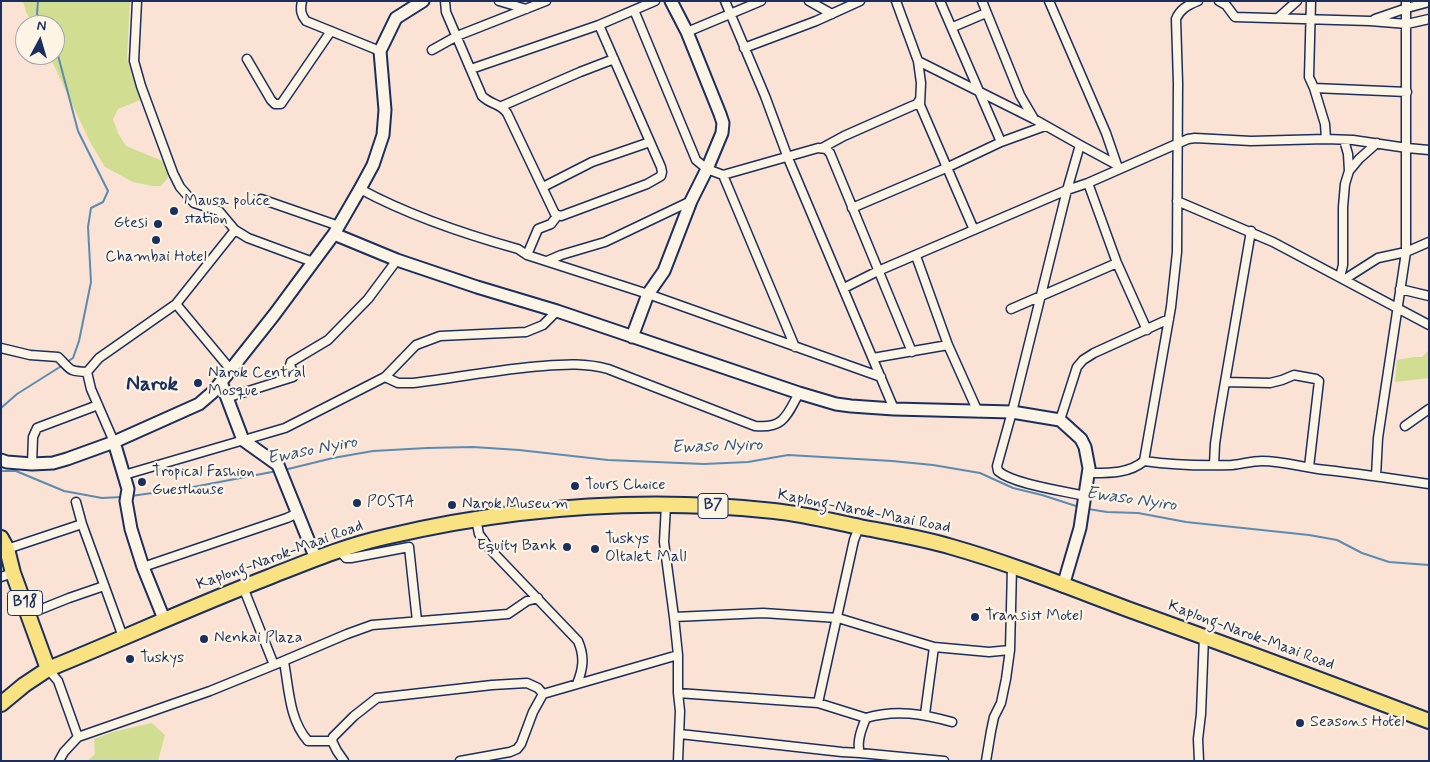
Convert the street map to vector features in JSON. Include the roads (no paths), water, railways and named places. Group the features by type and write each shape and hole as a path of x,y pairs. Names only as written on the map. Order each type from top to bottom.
{"highway":[{"name":"Kaplong-Narok-Maai Road","path":"1,704 24,685 48,669 164,619 339,550 384,537 476,519 576,507 666,505 773,511 809,516 920,538 953,547 1012,566 1204,636 1429,721"},
{"name":"B18","path":"4,543 7,575 29,614 48,669"}],"street":[{"path":"137,1 134,61 140,86 180,187 194,203 219,211 235,230 248,238 313,262"},
{"path":"302,1 300,11 306,21 380,51"},
{"path":"1,460 32,464 54,463 114,442 199,404 222,382 337,230 360,190 373,165 383,134 385,110 380,51 396,18 423,1"},
{"path":"445,1 446,12 482,96 488,102 502,106 507,113 557,216"},
{"path":"499,1 527,9"},
{"path":"432,50 457,36 546,1"},
{"path":"471,69 599,25 656,1"},
{"path":"632,337 648,294 664,271 691,201 722,133 722,122 687,32 671,1"},
{"path":"726,1 788,158 894,409"},
{"path":"687,32 761,1"},
{"path":"809,1 832,14"},
{"path":"744,48 832,14 860,1"},
{"path":"896,1 918,61 920,105 974,230"},
{"path":"940,1 1001,142"},
{"path":"982,1 1020,95 1034,119"},
{"path":"1049,1 1106,133 1118,167"},
{"path":"1144,461 1169,319 1177,252 1178,83 1176,19 1179,13 1198,1"},
{"path":"1219,1 1226,5 1235,17 1407,24 1429,19"},
{"path":"1278,18 1297,1"},
{"path":"1311,1 1309,76 1326,124 1326,139"},
{"path":"1370,21 1406,4 1429,2"},
{"path":"1376,476 1378,438 1406,252 1406,4"},
{"path":"634,10 696,160 707,169 723,175 822,148 844,136 917,104 921,97"},
{"path":"953,28 986,13"},
{"path":"527,255 538,229 551,224 557,216 565,215 660,178 662,172 599,25"},
{"path":"247,59 271,100 275,104 281,104 331,31"},
{"path":"502,106 614,59"},
{"path":"918,61 1034,119 1118,167"},
{"path":"1314,88 1407,92"},
{"path":"852,208 1001,142 1045,126"},
{"path":"844,288 878,271 1067,190 1088,183 1118,167 1188,139 1250,141 1326,139 1429,150"},
{"path":"1342,278 1343,207 1345,184 1349,171 1348,154 1344,140"},
{"path":"543,187 592,162 650,142"},
{"path":"1349,171 1377,143"},
{"path":"1080,145 997,466 998,471 1002,475 1085,496"},
{"path":"822,148 830,153 912,352"},
{"path":"723,175 795,347"},
{"path":"1088,183 1117,263 1147,330"},
{"path":"360,190 417,215 518,249 527,255 648,294 881,376"},
{"path":"261,199 337,230 397,260 799,393 838,404 894,409 1012,412 1060,420 1081,439 1088,461 1080,528 1063,586"},
{"path":"547,261 605,242 691,201"},
{"path":"1176,201 1251,231 1429,325"},
{"path":"87,372 99,358 176,304 235,230"},
{"path":"1214,465 1215,444 1251,231"},
{"path":"1342,278 1378,258 1406,252 1429,242"},
{"path":"916,256 948,345 978,412"},
{"path":"226,398 293,377 291,362 328,340 368,299 397,260"},
{"path":"1011,309 1117,263"},
{"path":"1400,289 1429,296"},
{"path":"176,304 230,370"},
{"path":"124,475 284,428 385,377 408,352 416,345 427,340 440,336 526,332 543,325 557,312"},
{"path":"1060,420 1079,364 1094,353 1169,319"},
{"path":"873,358 948,345"},
{"path":"1,348 30,355 58,357 68,369 87,372"},
{"path":"385,377 398,383 413,383 532,366 592,364 755,426 772,426 783,421 799,393"},
{"path":"87,372 91,389 114,442 124,475 131,529 143,567 164,619"},
{"path":"1225,382 1270,383 1294,375 1319,380 1309,467"},
{"path":"222,382 226,398 243,440 278,465 316,559"},
{"path":"32,464 33,437 37,428 98,405"},
{"path":"1404,426 1429,409"},
{"path":"1088,473 1117,472 1133,468 1144,461 1165,464 1232,465 1261,461 1429,484"},
{"path":"76,502 82,524 123,637"},
{"path":"666,505 664,542 678,655 680,711 678,761"},
{"path":"143,567 298,513"},
{"path":"476,519 483,541 578,641 582,650 583,661 577,684"},
{"path":"4,543 82,524"},
{"path":"818,703 859,527"},
{"path":"339,550 346,558 351,558 409,547 417,622"},
{"path":"986,761 994,717 1001,703 1010,650 1012,566"},
{"path":"29,614 104,586"},
{"path":"243,587 274,665"},
{"path":"59,761 64,752 78,737 210,691 367,627 508,614 527,601 538,598"},
{"path":"674,617 763,614 838,618 934,647 989,652 1010,650"},
{"path":"1199,761 1198,739 1201,714 1204,636"},
{"path":"925,714 934,647"},
{"path":"460,761 517,749 543,694 678,655"},
{"path":"284,662 290,700 299,731 308,741 332,741"},
{"path":"48,669 58,681 78,737"},
{"path":"332,741 354,716 377,698 527,683 538,688 543,694"},
{"path":"678,693 818,703 866,718 889,712 925,714 952,722"},
{"path":"860,753 858,747 866,718"},
{"path":"680,734 848,753 944,761"},
{"path":"332,741 344,761"}],"waterway":[{"path":"38,1 38,15"},
{"path":"61,65 78,131 108,191 103,202 91,208 88,227 91,282 79,341 73,358 67,362"},
{"path":"1,408 17,394 63,365"},
{"name":"Ewaso Nyiro","path":"284,470 333,458 373,451 427,448 473,447 608,460 704,464 748,462 788,455 892,461 933,465 980,473 1013,488 1079,507"},
{"name":"Ewaso Nyiro","path":"1,471 16,471 64,491 102,498 122,497"},
{"name":"Ewaso Nyiro","path":"131,496 188,488 277,471"},
{"name":"Ewaso Nyiro","path":"1088,509 1138,513 1186,522 1309,535 1337,540 1362,553 1389,562 1429,565"}],"place":[{"name":"Mausa police station","path":"174,211"},
{"name":"Gtesi","path":"158,224"},
{"name":"Chambai Hotel","path":"156,240"},
{"name":"Narok Central Mosque","path":"198,383"},
{"name":"Tropical Fashion Guesthouse","path":"142,482"},
{"name":"Tours Choice","path":"575,486"},
{"name":"POSTA","path":"357,503"},
{"name":"Narok Museum","path":"452,505"},
{"name":"Equity Bank","path":"567,547"},
{"name":"Tuskys Oltalet Mall","path":"595,549"},
{"name":"Transist Motel","path":"975,617"},
{"name":"Nenkai Plaza","path":"204,639"},
{"name":"Tuskys","path":"130,659"},
{"name":"Seasons Hotel","path":"1300,723"}],"district":[{"name":"Narok","path":"152,386"}]}
